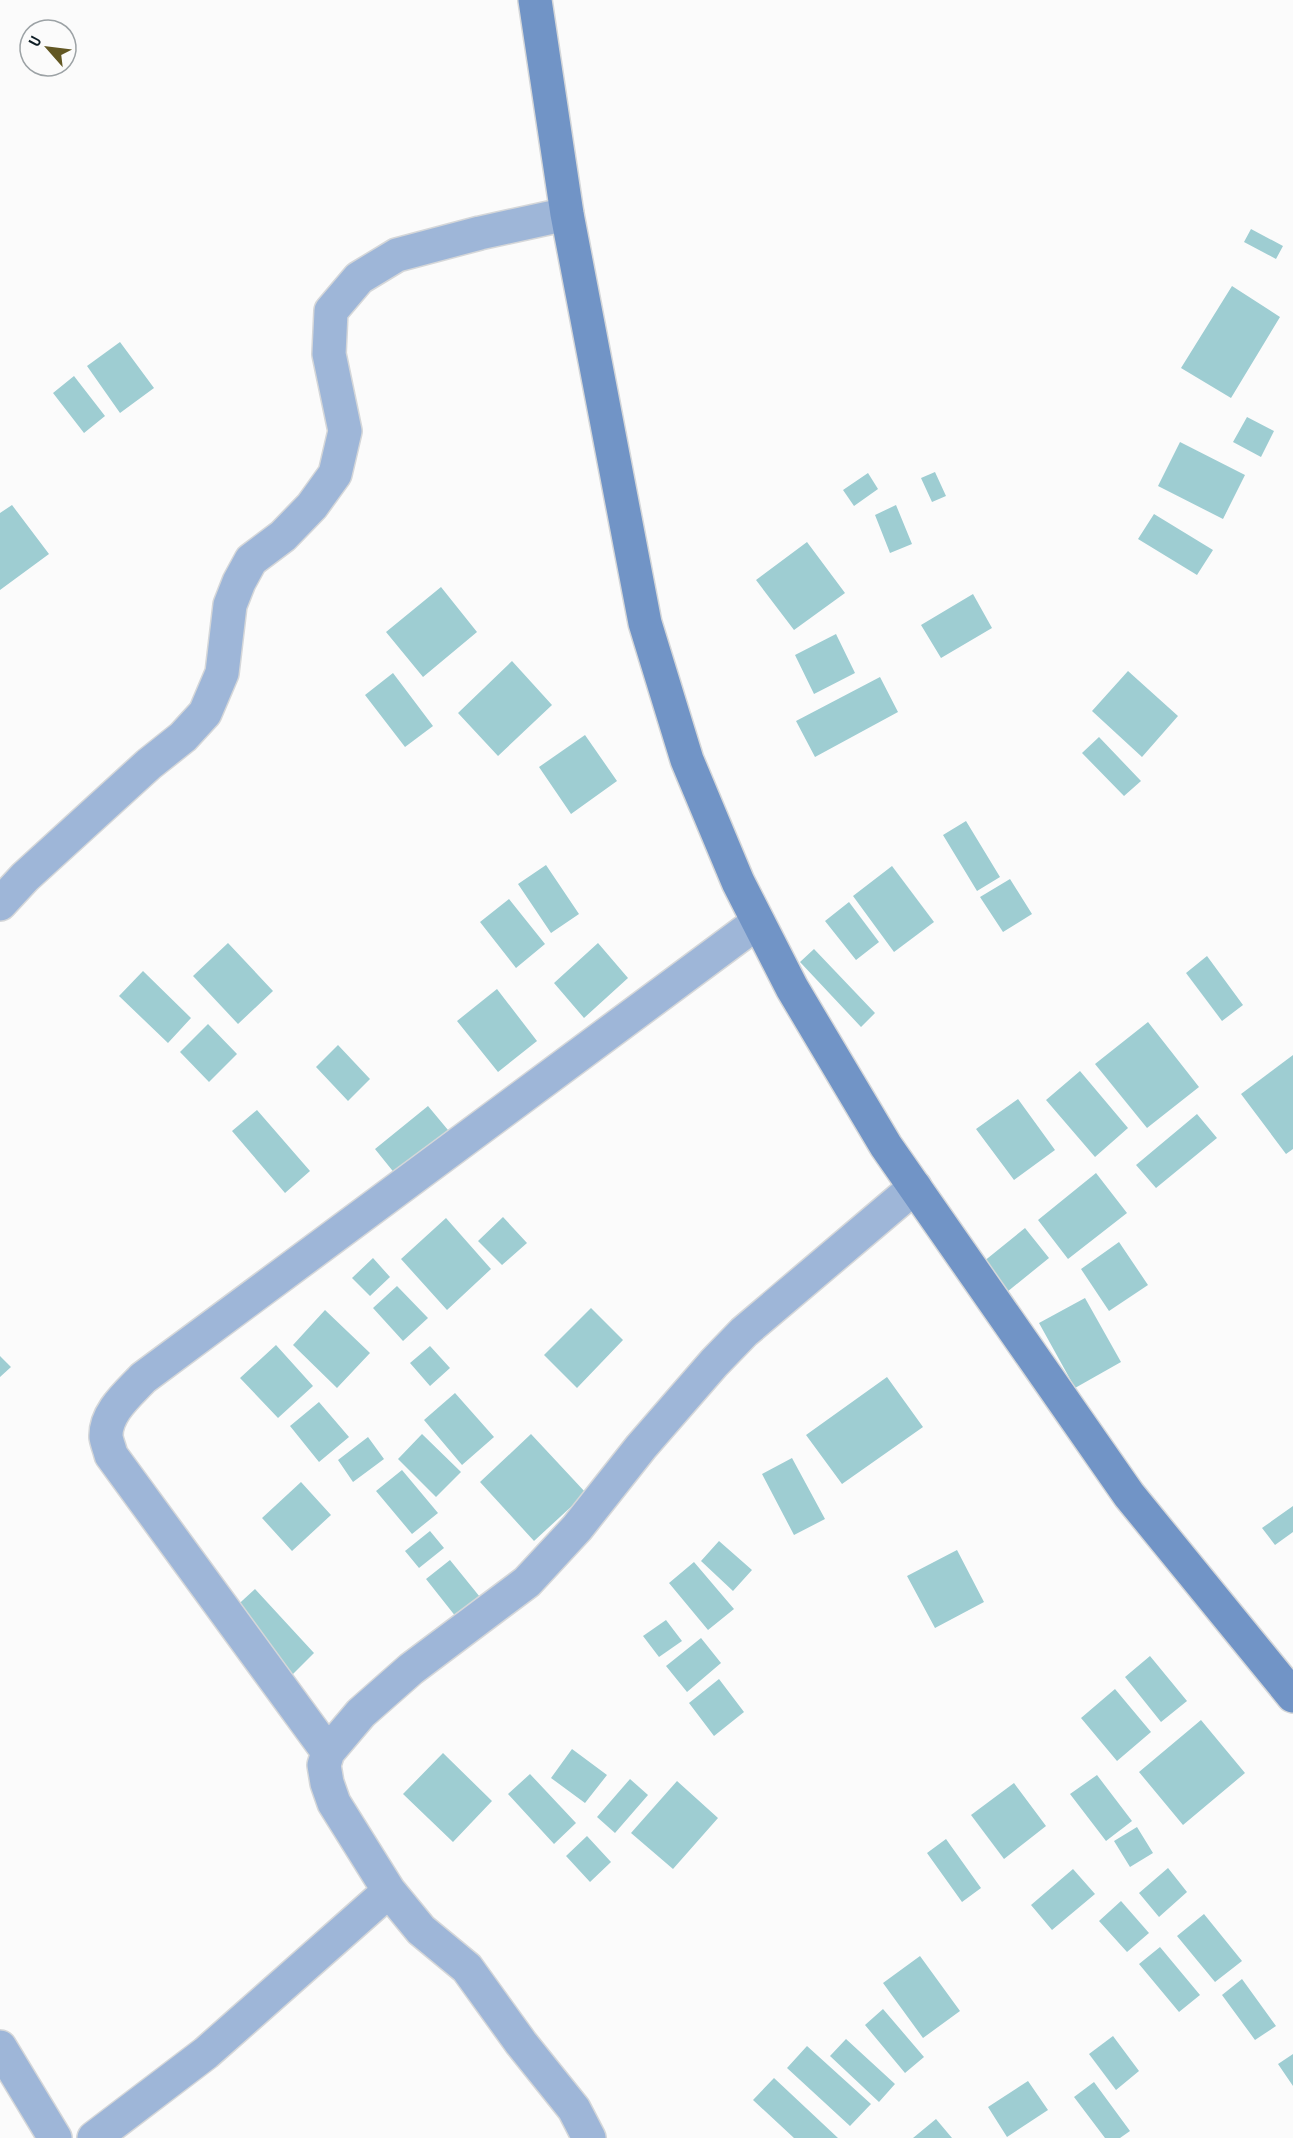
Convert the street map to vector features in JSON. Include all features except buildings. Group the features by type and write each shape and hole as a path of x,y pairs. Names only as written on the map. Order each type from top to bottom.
{"main road":[{"path":"535,0 567,214 645,623 687,760 738,882 792,988 886,1146 1129,1495 1293,1696"}],"street":[{"path":"0,904 25,876 149,764 183,737 205,713 222,673 230,605 239,582 251,560 283,537 312,506 335,474 345,431 329,354 331,311 359,278 397,255 480,233 567,214"},
{"path":"328,1752 111,1455 106,1437 109,1420 123,1399 143,1378 758,922"},
{"path":"589,2138 573,2109 521,2043 468,1968 421,1930 389,1891 334,1803 324,1765 328,1752 361,1713 411,1669 527,1582 577,1528 641,1447 729,1347 915,1187"},
{"path":"94,2138 206,2053 389,1891"},
{"path":"0,2047 55,2138"}]}
